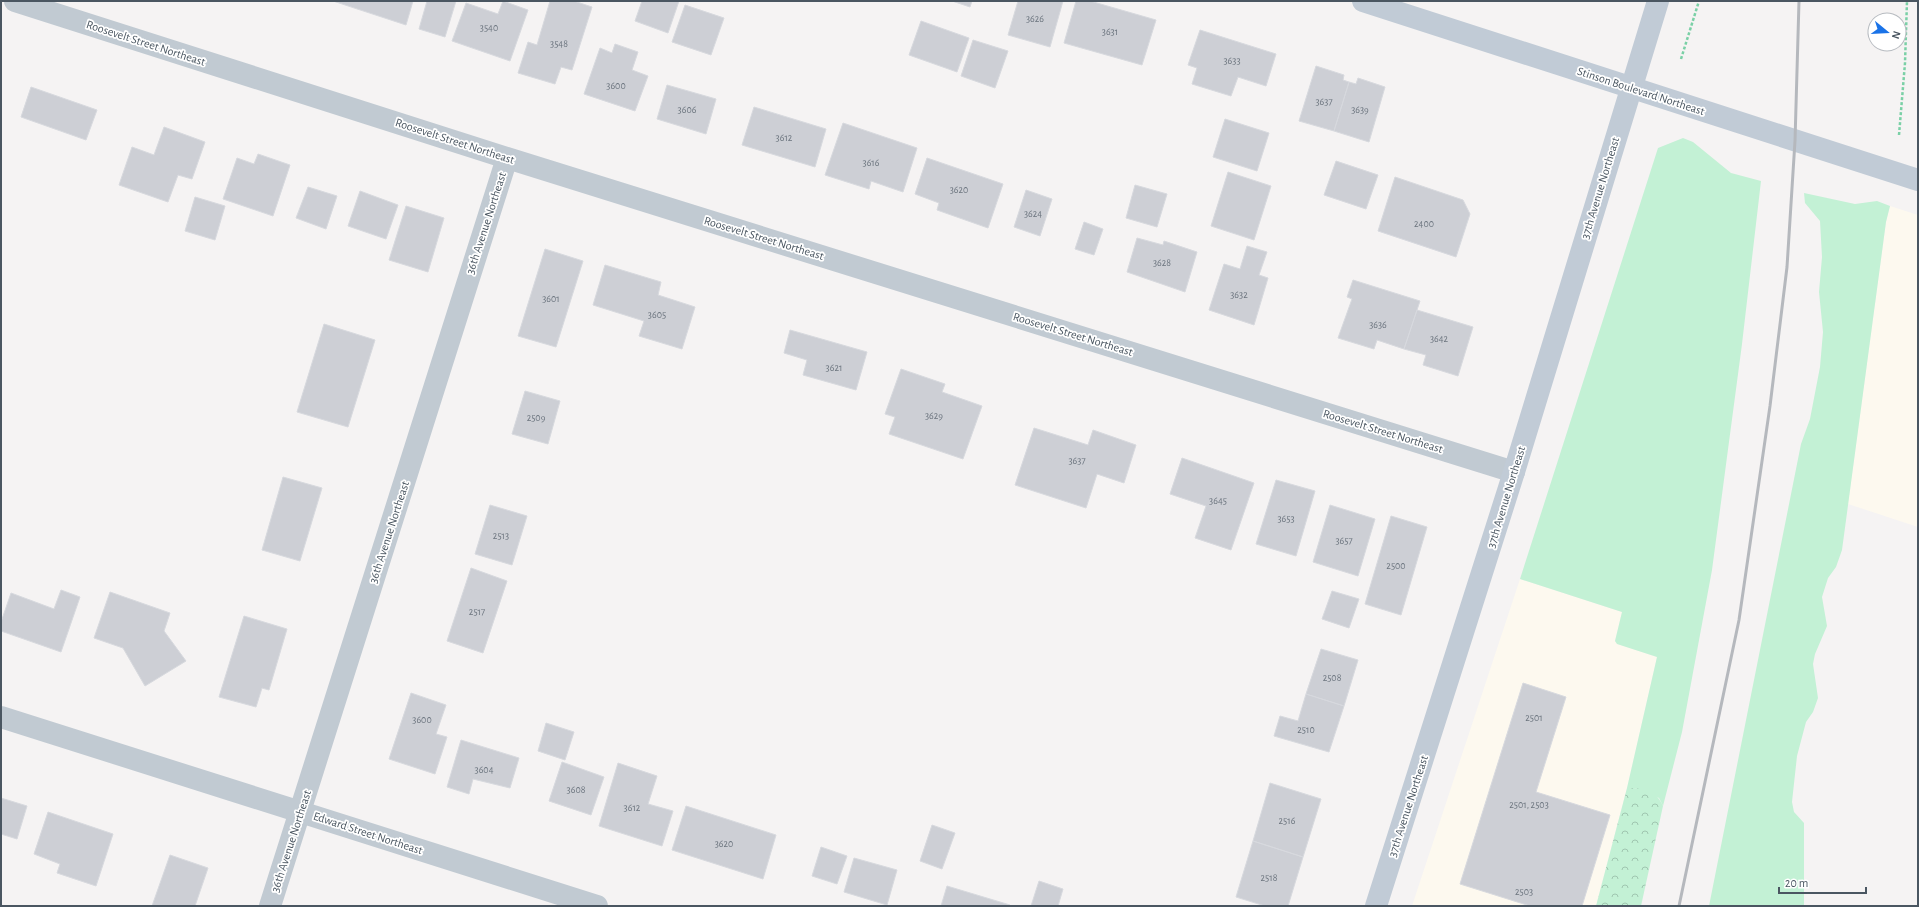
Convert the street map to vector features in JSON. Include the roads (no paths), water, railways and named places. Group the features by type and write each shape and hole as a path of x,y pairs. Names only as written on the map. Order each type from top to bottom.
{"street":[{"name":"Roosevelt Street Northeast","path":"15,1 507,158 1514,472"},
{"name":"Stinson Boulevard Northeast","path":"1363,1 1918,180"},
{"name":"37th Avenue Northeast","path":"1376,906 1514,472 1658,1"},
{"name":"36th Avenue Northeast","path":"270,906 507,158"},
{"name":"Edward Street Northeast","path":"1,717 597,906"}],"railway":[{"path":"1679,906 1739,620 1770,406 1787,267 1795,141 1799,1"}]}
